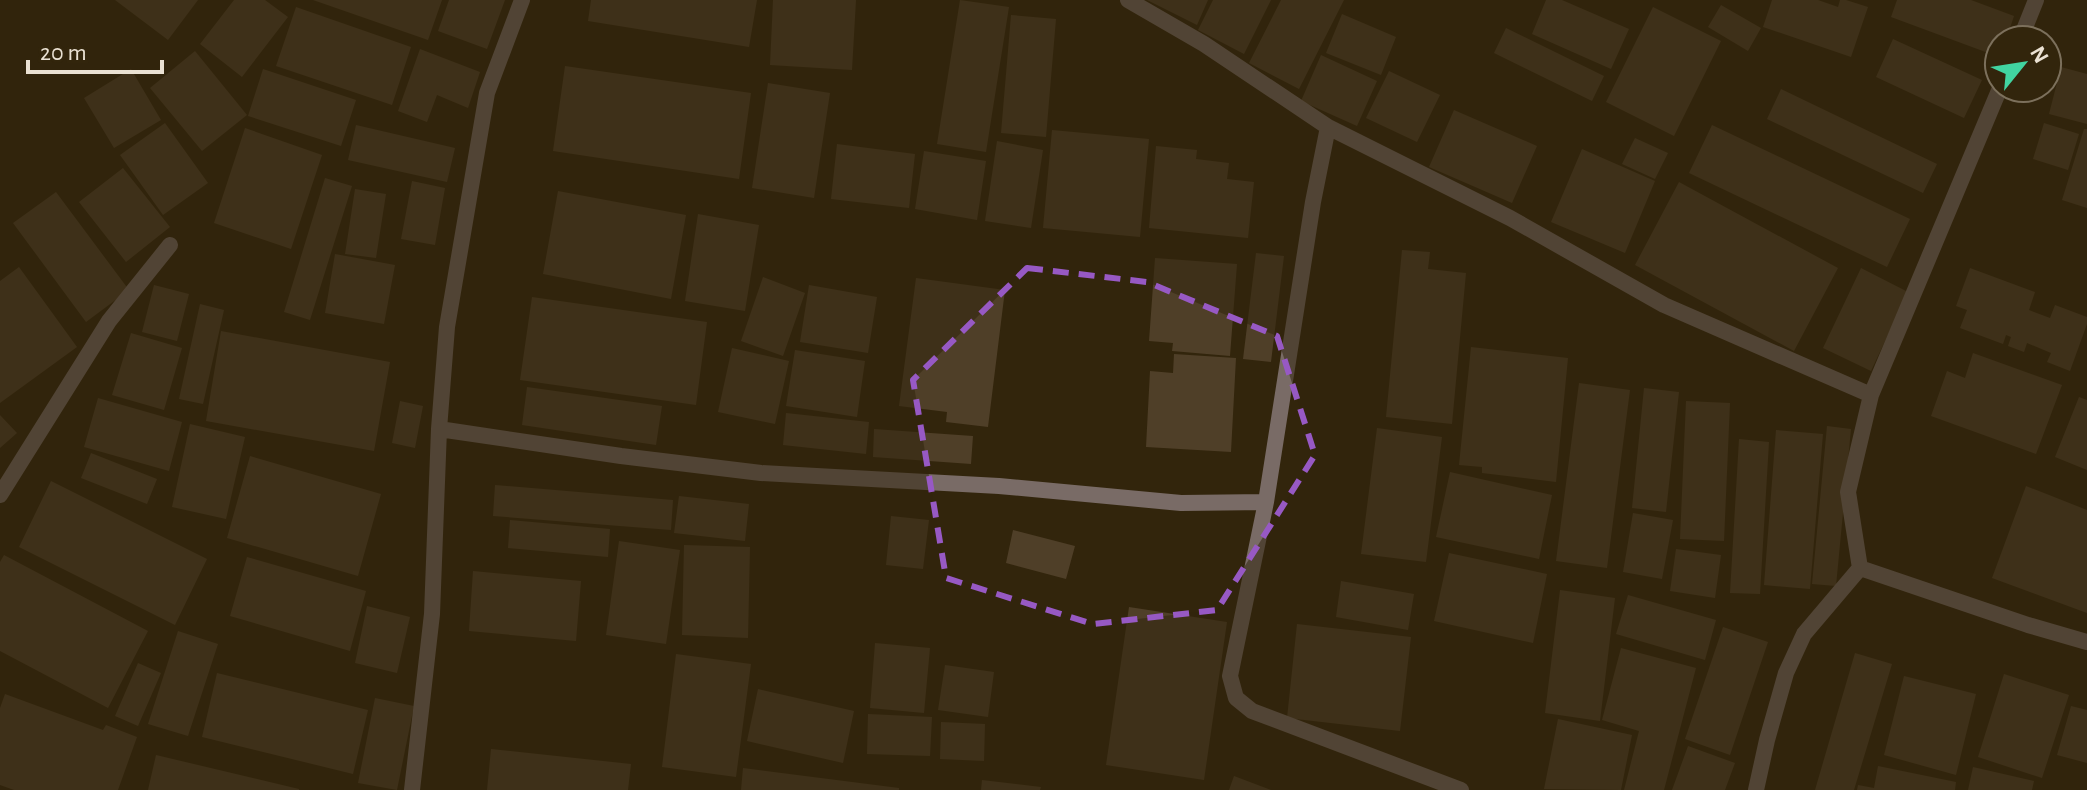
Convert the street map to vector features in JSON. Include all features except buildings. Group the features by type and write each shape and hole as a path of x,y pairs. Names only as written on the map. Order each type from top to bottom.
{"street":[{"path":"412,790 432,614 439,429 447,327 487,93 522,0"},
{"path":"1128,0 1204,44 1328,127 1510,218 1664,305 1871,395"},
{"path":"2026,24 2036,0"},
{"path":"1756,790 1786,673 1804,634 1860,568 1848,492 1871,395 1993,104"},
{"path":"1328,127 1313,202 1266,502 1230,676 1236,698 1252,711 1461,790"},
{"path":"0,495 109,321 170,245"},
{"path":"439,429 761,473 999,486 1181,503 1266,502"},
{"path":"1860,568 2087,642"}],"highlighted area":[{"path":"1027,268 1147,282 1277,336 1315,455 1217,610 1093,624 946,578 913,380"}]}
